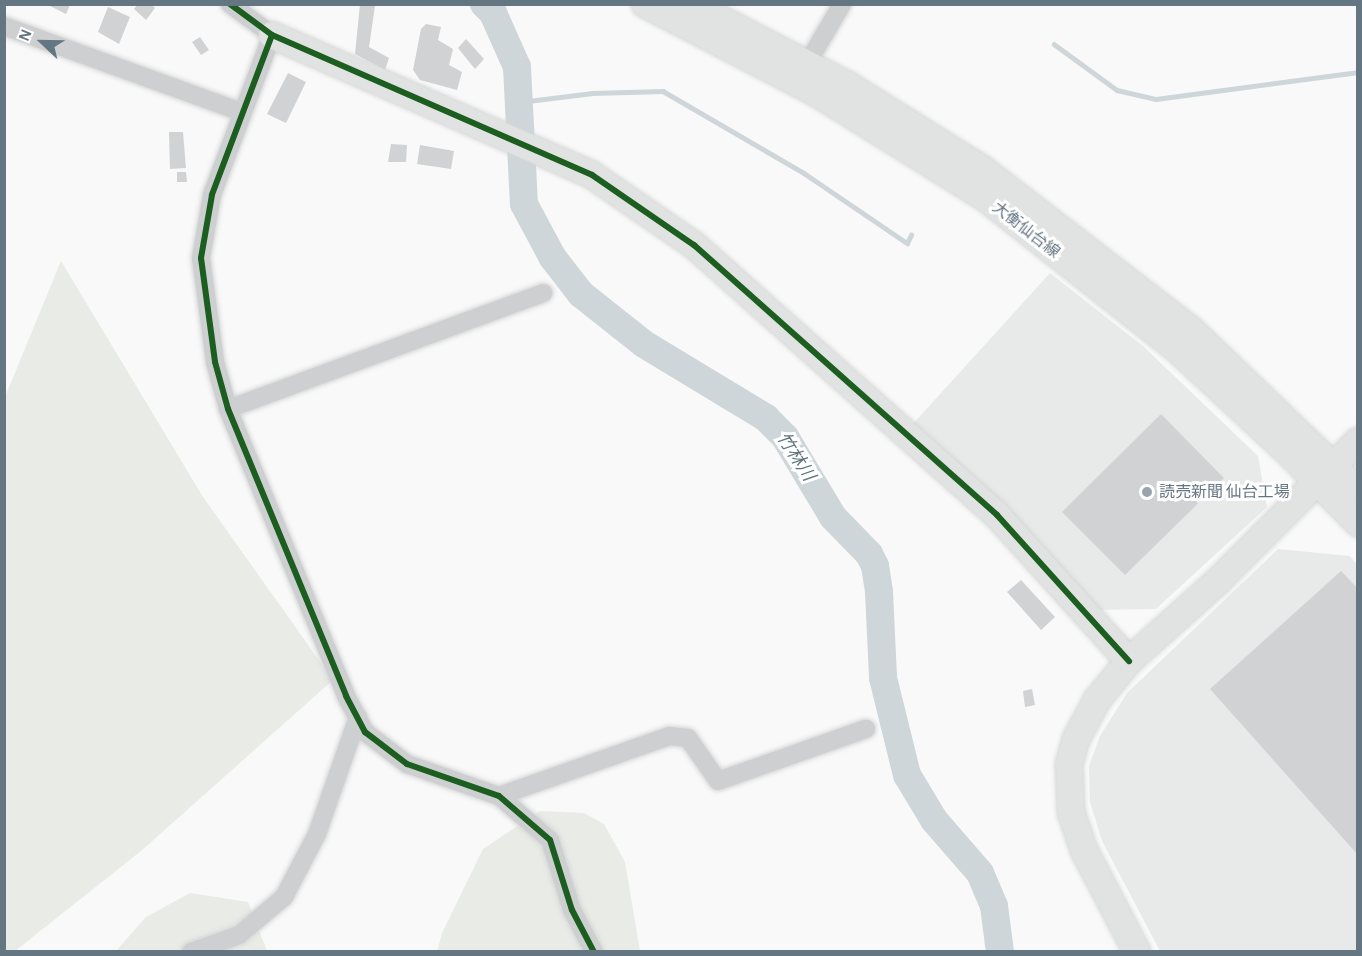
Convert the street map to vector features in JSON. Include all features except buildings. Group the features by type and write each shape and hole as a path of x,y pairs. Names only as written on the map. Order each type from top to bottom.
{"main road":[{"name":"大衡仙台線","path":"645,4 817,93 986,198 1175,347 1326,474 1358,490"},
{"name":"大衡仙台線","path":"690,4 807,64 982,169 1045,215 1191,330 1326,474 1358,523"},
{"path":"272,35 504,134 616,189 694,246 997,515 1129,661"},
{"path":"1137,951 1084,850 1071,813 1068,790 1069,764 1084,722 1129,661 1358,441"}],"street":[{"path":"230,4 272,35 241,112 212,195 201,258 215,362 228,409 346,696 365,732 407,764 499,796 550,840 572,910 594,951"},
{"path":"807,64 842,4"},
{"path":"4,26 241,112"},
{"path":"228,409 543,293"},
{"path":"191,951 239,935 284,897 317,834 358,717"},
{"path":"499,796 669,736 688,738 718,781 866,729"}],"shaded area":[{"path":"61,261 203,497 333,680 141,851 15,951 5,952 5,397"},
{"path":"1050,273 1144,347 1258,456 1267,507 1156,609 1096,610 912,425"},
{"path":"1278,549 1350,556 1357,565 1357,951 1160,951 1102,841 1090,802 1089,766 1100,736 1127,693"},
{"path":"540,811 584,813 604,824 625,862 640,951 437,952 442,933 483,849"},
{"path":"190,893 248,902 267,951 115,952 146,917"}],"waterway":[{"name":"竹林川","path":"484,4 493,13 517,67 524,204 553,258 581,294 644,344 766,418 785,437 833,517 869,554 875,566 879,592 883,678 907,775 934,820 980,873 994,906 1000,952"},
{"path":"1054,44 1117,90 1156,99 1358,72"},
{"path":"520,102 592,93 663,91 804,173 907,243 911,235"}],"cycle path":[{"path":"230,4 272,35 212,195 201,258 215,362 228,409 346,696 365,732 407,764 499,796 550,840 572,910 594,952"},
{"path":"272,35 592,175 694,245 997,515 1129,661"}],"place":[{"name":"読売新聞 仙台工場","path":"1147,492"}]}
